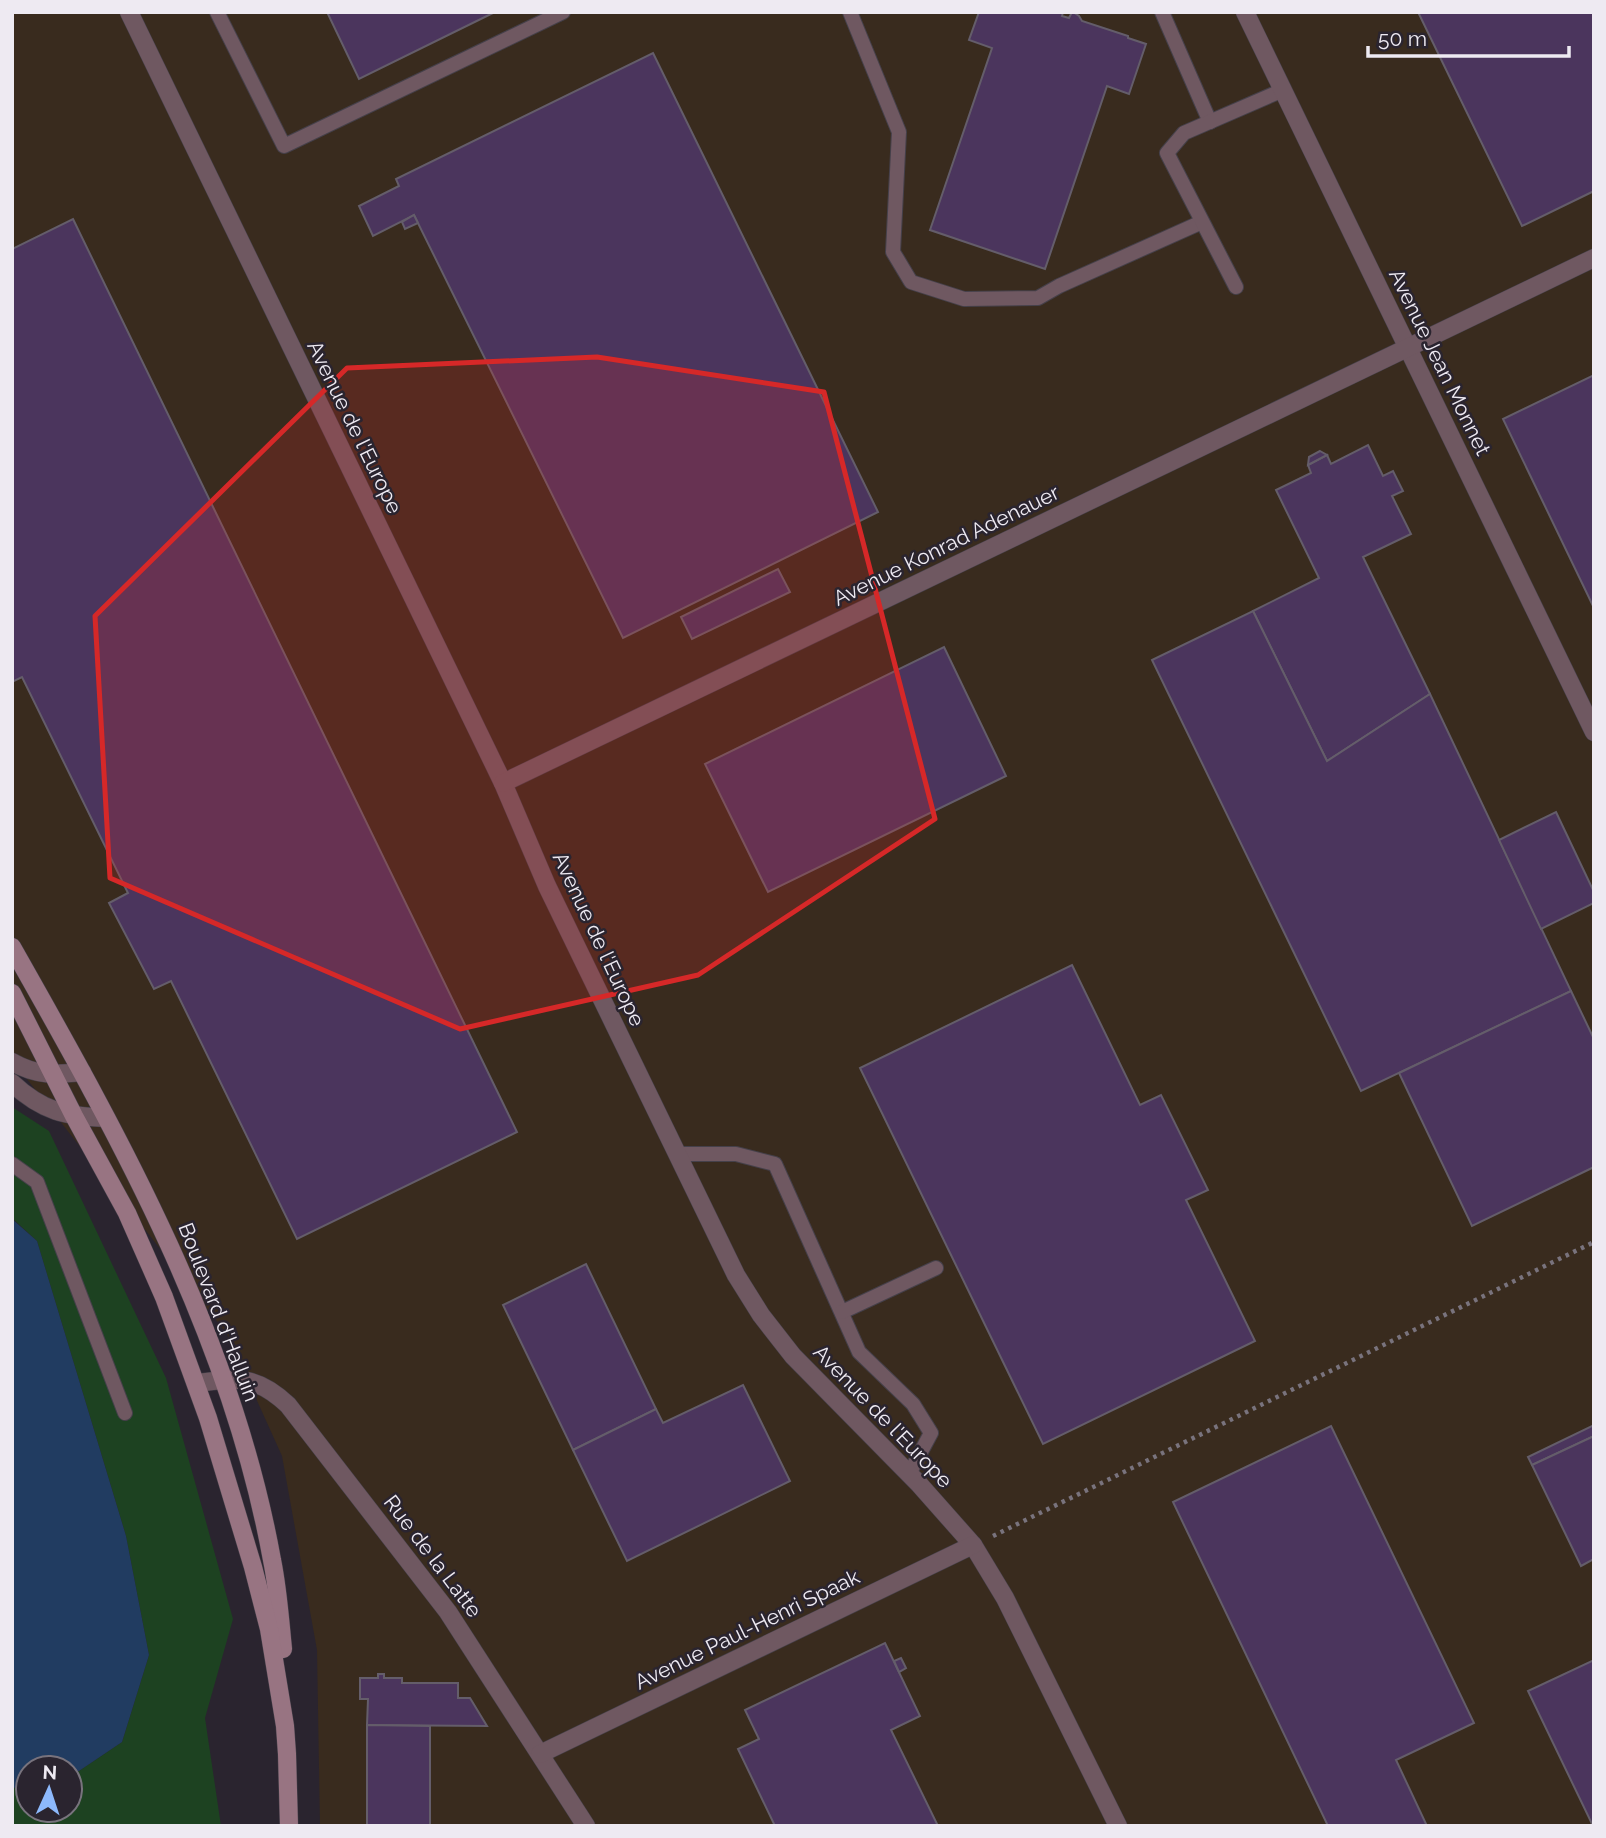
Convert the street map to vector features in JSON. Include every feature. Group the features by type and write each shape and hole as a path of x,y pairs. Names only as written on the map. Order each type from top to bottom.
{"main road":[{"name":"Boulevard d'Halluin","path":"12,947 82,1072 173,1251 224,1379 250,1464 272,1560 284,1651 289,1826"},
{"name":"Boulevard d'Halluin","path":"12,993 127,1213 197,1383 269,1629 285,1726"}],"street":[{"name":"Avenue de l'Europe","path":"129,12 503,783 547,886 736,1276 761,1315 793,1356 973,1545 1005,1598 1118,1826"},
{"name":"Avenue Jean Monnet","path":"1245,12 1594,732"},
{"name":"Avenue Konrad Adenauer","path":"503,783 1594,258"},
{"path":"12,1062 34,1072 53,1075 82,1072"},
{"path":"12,1083 51,1110 74,1116 106,1118"},
{"name":"Rue de la Latte","path":"197,1383 224,1379 257,1383 277,1394 288,1405 441,1601 586,1826"},
{"name":"Avenue Paul-Henri Spaak","path":"540,1754 973,1545"}],"lane":[{"path":"217,12 284,146 563,12"},
{"path":"850,12 899,132 893,252 911,282 964,299 1038,298 1202,222"},
{"path":"1162,12 1210,122"},
{"path":"1236,287 1167,153 1184,133 1283,90"},
{"path":"677,1154 736,1154 775,1164 859,1352 913,1404 931,1433 909,1475"},
{"path":"12,1164 37,1182 125,1413"},
{"path":"842,1312 936,1268"}],"path":[{"path":"973,1545 1594,1242"}],"highlighted area":[{"path":"597,357 824,392 935,819 698,975 460,1029 110,878 95,616 347,368"}],"shaded area":[{"path":"12,12 1594,12 1594,1826 320,1826 317,1650 282,1456 227,1334 12,1060"}],"green space":[{"path":"12,1107 49,1131 166,1378 233,1619 205,1718 221,1826 12,1826 14,1788 14,1824 84,1824 84,1768 122,1742 149,1655 126,1536 37,1241 12,1218"}],"water":[{"path":"12,1219 37,1241 126,1536 149,1655 122,1742 84,1768 84,1754 14,1754 12,1788"}],"building":[{"path":"327,12 495,12 359,79"},
{"path":"979,12 1063,12 1062,16 1069,18 1073,12 1082,21 1146,44 1129,94 1107,86 1045,269 930,230 992,48 969,40"},
{"path":"1418,12 1594,12 1594,191 1522,226"},
{"path":"653,53 878,512 623,638 414,215 373,236 359,206 399,186 396,179"},
{"path":"414,215 418,223 405,229 402,222"},
{"path":"73,219 517,1132 297,1239 171,981 154,989 109,903 128,893 22,677 12,682 12,249"},
{"path":"1594,375 1594,608 1503,419"},
{"path":"1368,445 1383,476 1393,471 1403,491 1392,496 1411,534 1363,557 1430,694 1327,761 1253,611 1319,578 1276,490 1311,473 1308,465 1327,455 1331,464"},
{"path":"1320,451 1327,455 1308,465 1309,457"},
{"path":"778,569 790,592 692,639 681,617"},
{"path":"1253,611 1327,761 1430,694 1571,991 1361,1091 1152,660"},
{"path":"944,647 1006,776 768,892 705,764"},
{"path":"1556,812 1594,892 1594,903 1541,929 1499,840"},
{"path":"1072,965 1140,1105 1161,1095 1208,1190 1186,1200 1255,1341 1043,1444 860,1068"},
{"path":"1571,991 1594,1039 1594,1167 1472,1226 1399,1073"},
{"path":"586,1264 656,1409 573,1450 503,1305"},
{"path":"743,1385 790,1481 627,1561 573,1450 656,1409 663,1423"},
{"path":"1594,1425 1594,1436 1532,1465 1528,1457"},
{"path":"1331,1426 1474,1723 1396,1760 1427,1826 1328,1826 1173,1502"},
{"path":"1594,1436 1594,1559 1581,1566 1532,1465"},
{"path":"885,1643 920,1716 891,1730 938,1826 775,1826 738,1749 759,1739 745,1710"},
{"path":"901,1658 906,1668 899,1672 894,1661"},
{"path":"1594,1660 1594,1826 1593,1826 1528,1691"},
{"path":"378,1674 384,1674 384,1678 402,1678 402,1683 458,1683 458,1698 470,1698 487,1726 367,1725 368,1699 360,1699 360,1678 378,1678"},
{"path":"367,1725 430,1726 430,1826 367,1826"}]}
